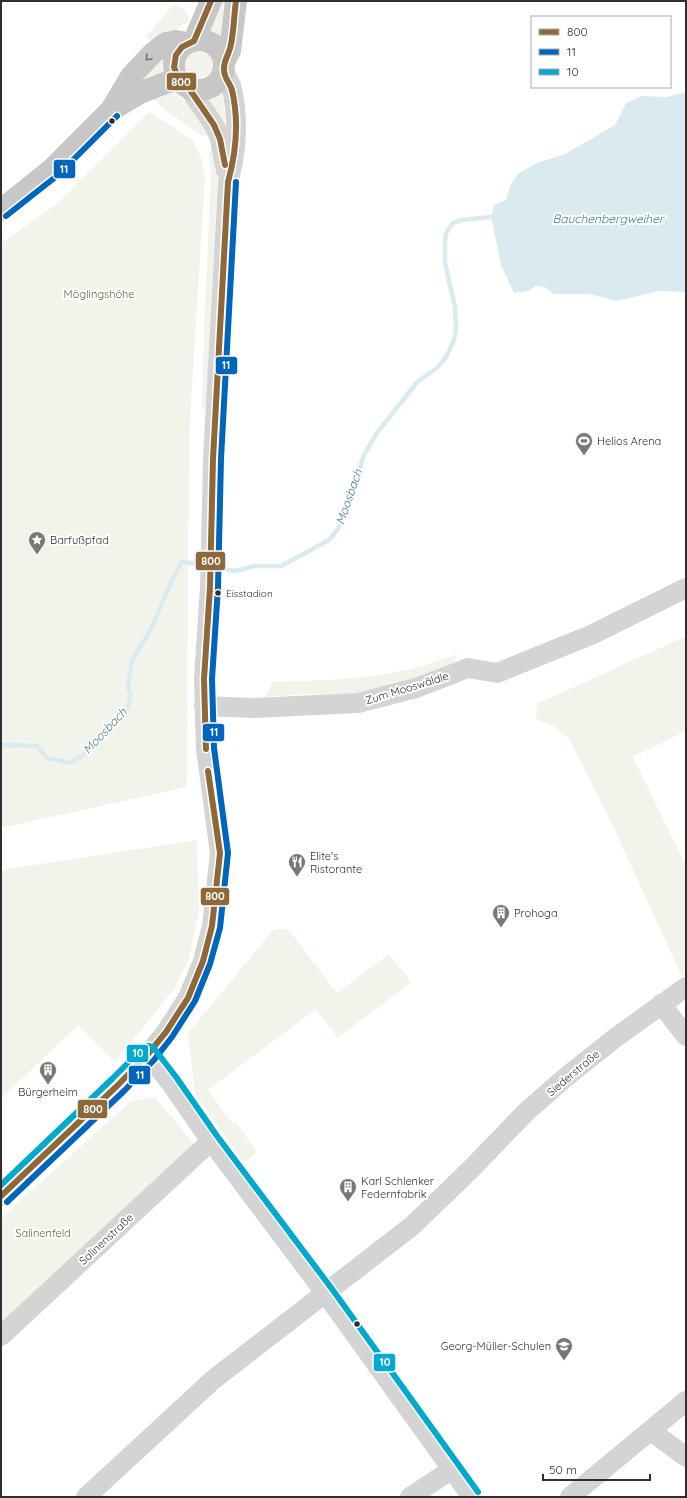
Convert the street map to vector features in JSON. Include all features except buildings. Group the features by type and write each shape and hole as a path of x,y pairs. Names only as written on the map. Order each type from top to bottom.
{"main road":[{"path":"184,84 174,67 175,60 179,50 190,42 211,1"},
{"path":"111,110 140,93 166,83 184,84 197,90 209,88 217,82 230,51 236,1"},
{"path":"1,210 52,169 111,110 132,75 153,53 166,43 176,41 190,42 205,40 215,45 220,51 224,67"}],"street":[{"path":"224,67 231,84 235,111 235,138 232,169 228,182"},
{"path":"1,1196 118,1085 148,1054 166,1032 188,998 203,961 212,926 220,853 208,771 204,679 210,587 213,459 228,182 220,139 214,125 184,84"},
{"name":"Zum Mooswäldle","path":"204,706 254,708 358,703 416,688 468,668 497,673 591,635 686,588"},
{"name":"Siederstraße","path":"86,1497 214,1379 326,1294 412,1226 471,1170 526,1112 566,1077 615,1038 686,987"},
{"path":"661,1004 686,1036"},
{"path":"148,1054 170,1082 211,1141 326,1294 451,1470 472,1497"},
{"name":"Salinenstraße","path":"1,1336 211,1141"},
{"path":"570,1497 686,1401"},
{"path":"651,1431 686,1457"},
{"path":"410,1497 451,1470"}],"green space":[{"path":"218,1 229,1 221,41 205,32"},
{"path":"173,5 179,6 184,10 188,14 190,20 157,43 150,41 146,37"},
{"path":"167,49 165,74 143,81 141,75"},
{"path":"199,50 209,54 213,64 209,74 199,78 189,74 185,64 189,54"},
{"path":"221,87 226,130 205,95 211,94"},
{"path":"149,92 168,92 182,98 193,109 212,135 201,135 162,108"},
{"name":"Möglingshöhe","path":"149,112 193,140 201,158 205,176 190,421 187,787 1,828 1,243 58,203"},
{"path":"215,144 218,167 208,390 205,409 202,409 211,171 209,153"},
{"path":"686,636 686,731 633,757 686,866 686,974 682,977 612,824 569,739 555,727 536,719 537,704"},
{"path":"457,654 454,663 412,679 376,690 343,694 306,694 265,697 273,682 374,676 420,667"},
{"path":"197,840 199,912 189,958 175,988 115,1062 78,1025 1,1099 1,870"},
{"path":"274,929 288,929 337,993 389,954 411,982 338,1038 316,1009 208,1090 232,1123 235,1121 257,1152 244,1163 195,1094 188,1033"},
{"name":"Salinenfeld","path":"155,1097 195,1145 1,1325 1,1218 131,1101"}],"water":[{"name":"Bauchenbergweiher","path":"686,92 686,292 659,291 617,301 589,294 553,294 545,287 536,286 528,291 514,293 501,265 491,217 494,205 506,200 511,184 519,173 537,163 565,154 615,125 626,103 642,96 667,97"}],"waterway":[{"name":"Moosbach","path":"214,567 235,571 255,566 281,566 329,540 338,529 348,505 364,455 377,433 418,381 437,368 446,357 454,340 456,328 455,307 445,263 446,233 453,223 462,220 491,217"},
{"name":"Moosbach","path":"1,745 37,746 47,758 71,763 88,752 127,709 131,694 128,687 132,660 150,631 174,576 182,562 205,565"}],"transit line":[{"name":"800","path":"211,1 194,41 182,47 176,55 174,67 179,80 188,87 214,125 220,139 225,165"},
{"name":"800","path":"206,749 204,679 210,587 213,459 228,182 236,136 234,101 232,90 224,73 224,67 232,39 236,1"},
{"name":"11","path":"6,216 58,175 117,116"},
{"name":"11","path":"7,1202 124,1091 154,1060 172,1037 195,1001 210,964 220,928 228,853 214,748 212,679 218,587 221,459 236,182"},
{"name":"800","path":"1,1196 118,1085 148,1054 166,1032 188,998 203,961 212,926 220,853 208,771"},
{"name":"10","path":"1,1185 143,1048 148,1046 153,1047 217,1136 332,1289 478,1492"}],"place":[{"name":"Helios Arena","path":"584,456"},
{"name":"Barfußpfad","path":"37,555"},
{"name":"Eisstadion","path":"218,593"},
{"name":"Elite's Ristorante","path":"297,877"},
{"name":"Prohoga","path":"501,928"},
{"name":"Bürgerheim","path":"48,1085"},
{"name":"Karl Schlenker Federnfabrik","path":"348,1202"},
{"name":"Georg-Müller-Schulen","path":"564,1361"}]}
